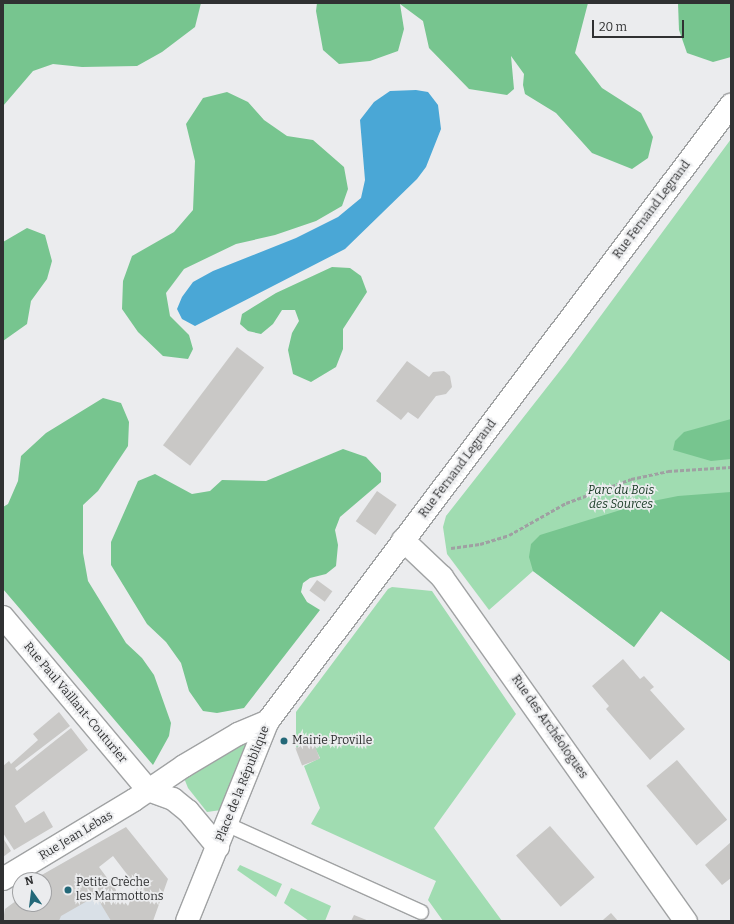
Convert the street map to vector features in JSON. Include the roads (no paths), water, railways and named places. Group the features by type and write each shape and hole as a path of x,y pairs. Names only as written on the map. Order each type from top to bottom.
{"street":[{"name":"Rue Fernand Legrand","path":"148,790 238,734 268,721 731,105"},
{"name":"Rue des Archéologues","path":"403,540 430,563 686,921"},
{"name":"Rue Paul Vaillant-Couturier","path":"3,617 148,790"},
{"name":"Place de la République","path":"187,921 268,721"},
{"name":"Place de la République","path":"148,790 172,799 188,811 218,847"},
{"name":"Rue Jean Lebas","path":"3,880 148,790"}],"lane":[{"path":"226,824 420,912"}],"water":[{"path":"416,90 428,92 438,105 441,129 426,167 417,179 345,249 195,326 182,319 177,309 182,297 193,282 213,271 296,238 338,217 361,198 365,180 360,120 374,102 390,91"}],"place":[{"name":"Mairie Proville","path":"284,741"},
{"name":"Petite Crèche les Marmottons","path":"68,890"}],"park label":[{"name":"Parc du Bois des Sources","path":"621,498"}]}
